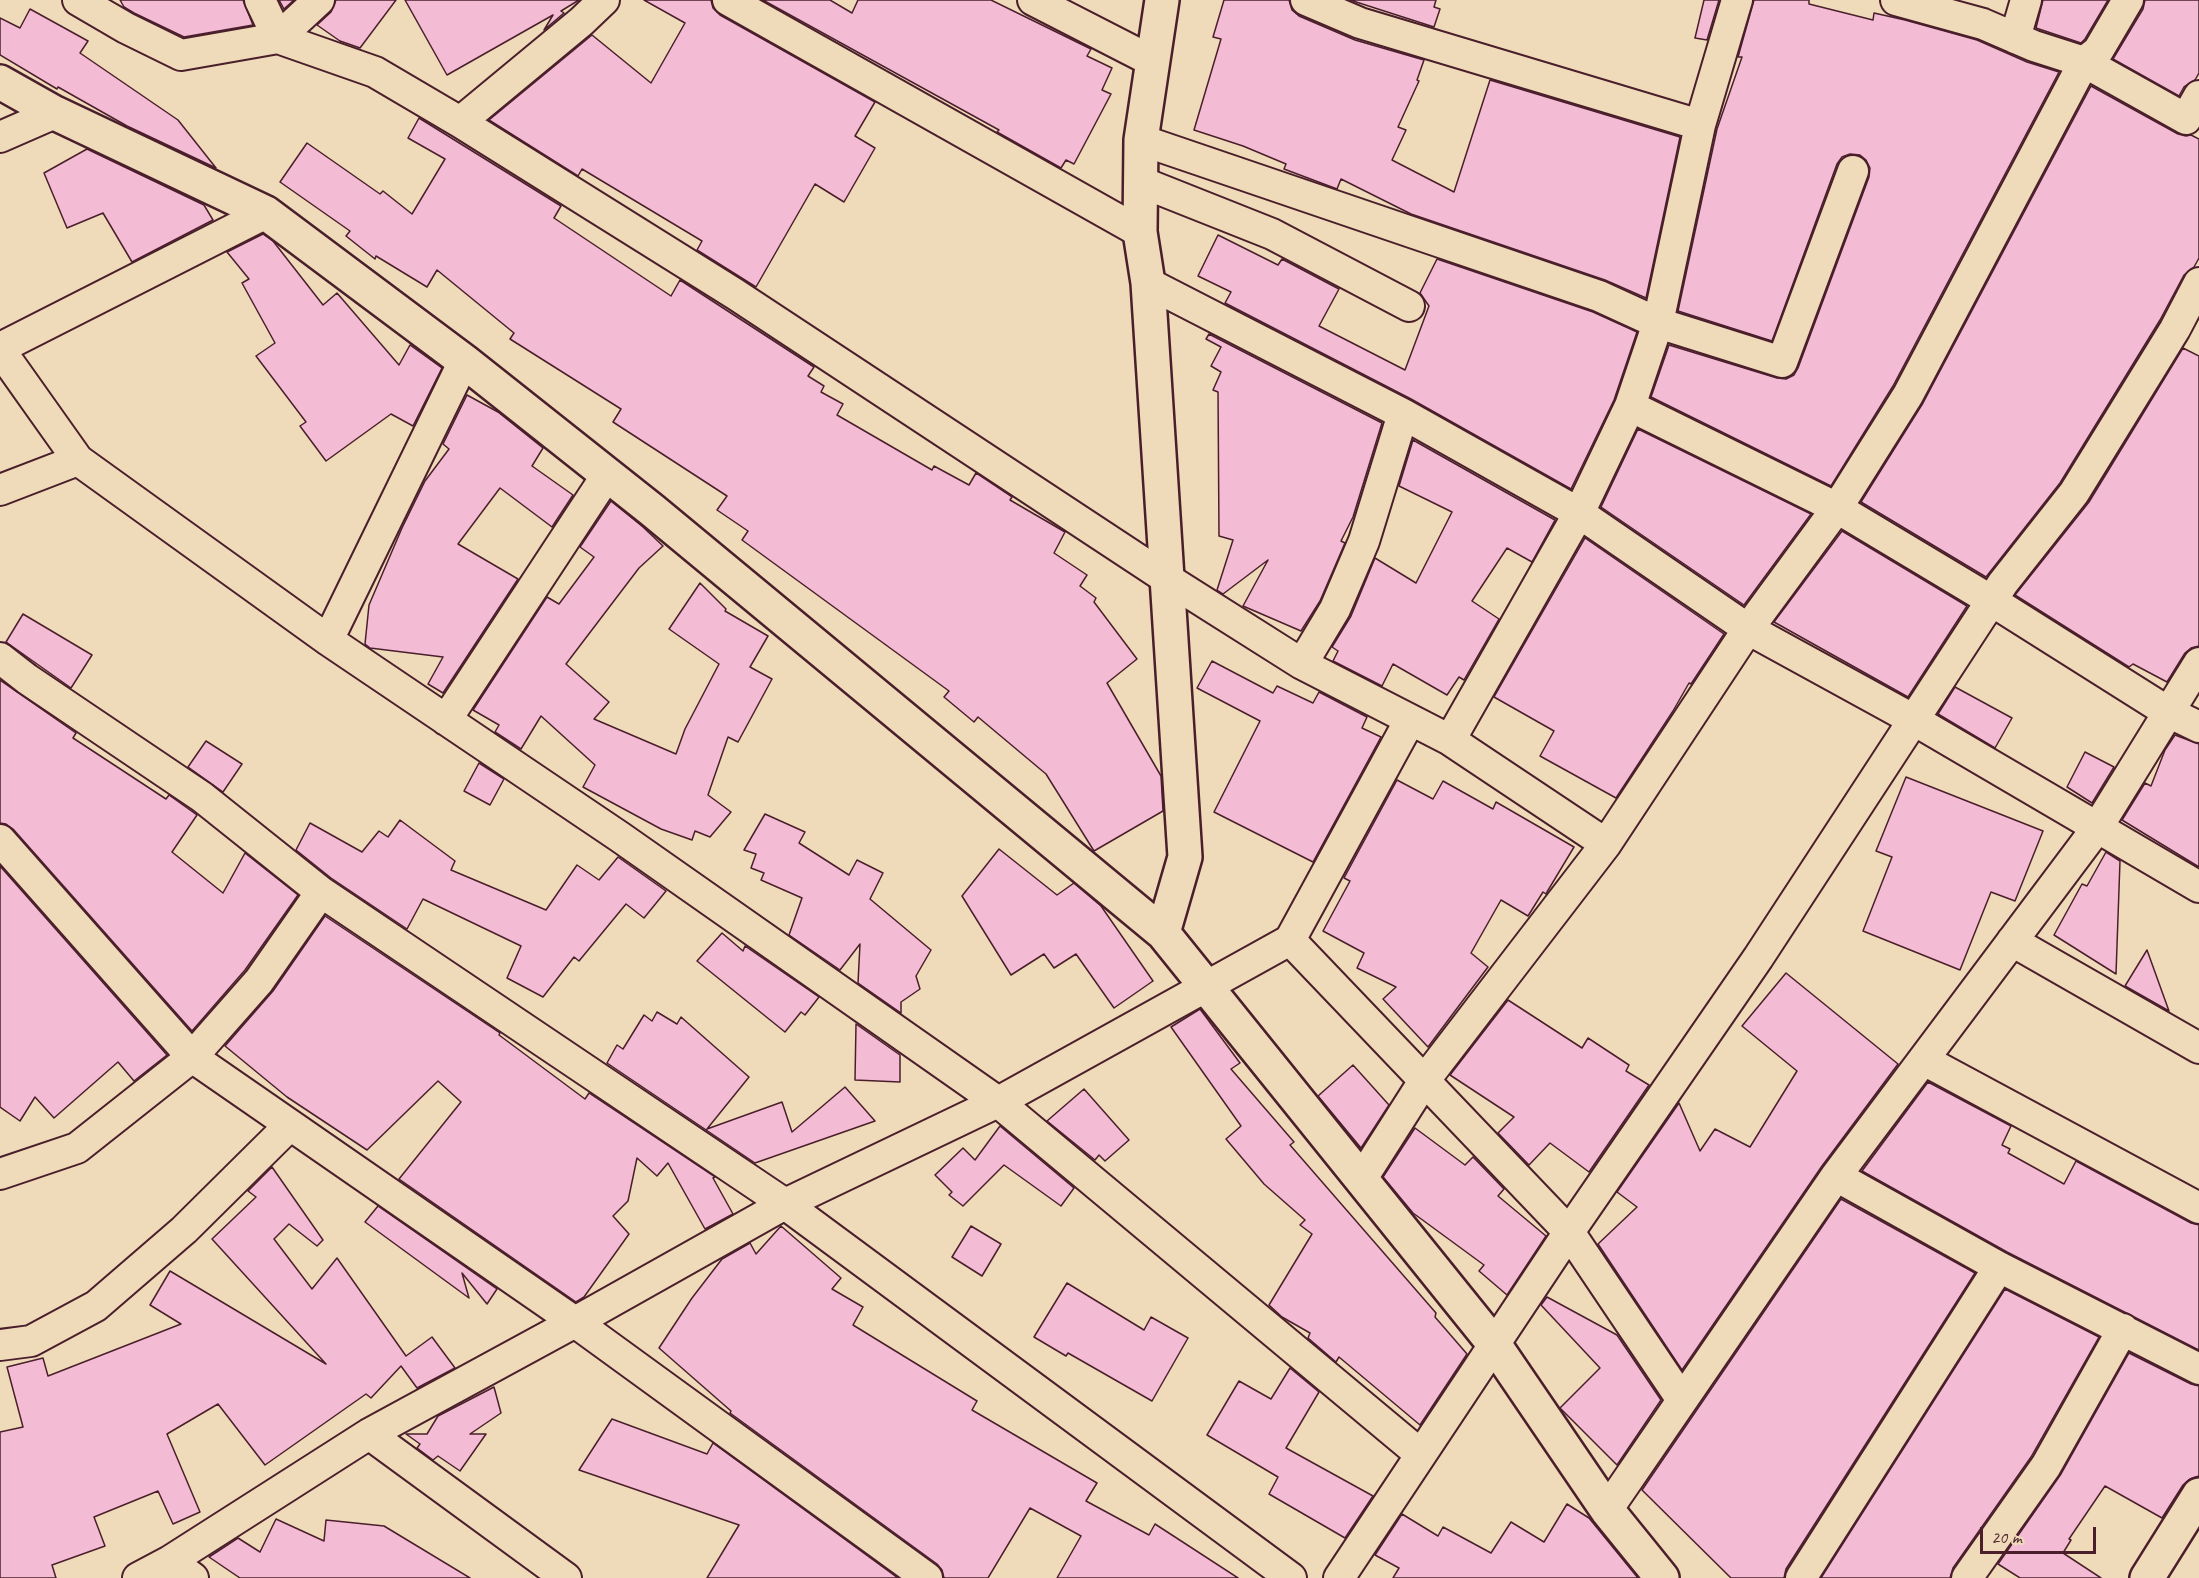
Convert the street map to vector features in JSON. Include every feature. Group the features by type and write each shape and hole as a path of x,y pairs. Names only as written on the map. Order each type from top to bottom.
{"street":[{"path":"78,0 181,56 278,38 375,72 460,122 735,294 1166,578 1302,664 1450,740 1606,844"},
{"path":"260,0 278,38"},
{"path":"278,38 319,0"},
{"path":"460,122 582,21 604,0"},
{"path":"728,0 1140,232"},
{"path":"1033,0 1152,61"},
{"path":"1162,0 1141,140 1140,232 1148,283 1185,857 1164,933"},
{"path":"1306,0 1360,23 1700,124"},
{"path":"1450,740 1579,513 1630,406 1658,323 1700,124 1737,0"},
{"path":"1896,0 1983,24 2034,46 2084,62 2186,119 2199,96"},
{"path":"2015,38 2026,0"},
{"path":"1361,1180 1424,1081 1606,844 1748,629 1837,508 1908,395 2084,62 2098,51 2128,0"},
{"path":"0,82 54,113 266,213 464,361 608,475 1164,933 1494,1344 1606,1510 1662,1578"},
{"path":"0,137 54,113"},
{"path":"1141,140 1599,296 1658,323 1782,363 1853,171"},
{"path":"1141,182 1272,234 1409,306"},
{"path":"266,213 0,349 78,460 328,640 620,837 998,1102 1420,1454"},
{"path":"1148,283 1403,414 1579,513 1748,629 1914,720 2199,886"},
{"path":"1339,1578 1569,1232 1758,958 1992,601 2074,493 2175,328 2199,283"},
{"path":"328,640 464,361"},
{"path":"1630,406 1837,508 1992,601 2169,712 2199,727"},
{"path":"1302,664 1335,609 1364,541 1403,414"},
{"path":"0,490 78,460"},
{"path":"446,720 608,475"},
{"path":"0,658 27,680 202,797 321,892 785,1204 1291,1578"},
{"path":"1606,1510 1836,1176 2097,828 2199,663"},
{"path":"141,1577 182,1569 369,1434 785,1204 998,1102 1290,940 1410,720"},
{"path":"0,840 192,1057 575,1322 927,1578"},
{"path":"0,1174 77,1148 192,1057 258,981 321,892"},
{"path":"1290,940 1569,1232 1682,1400"},
{"path":"2012,941 2199,1048"},
{"path":"1924,1060 2199,1208"},
{"path":"0,1345 31,1341 96,1306 184,1230 290,1125"},
{"path":"1836,1176 1999,1267 2199,1369"},
{"path":"1801,1578 1999,1267"},
{"path":"1967,1578 2046,1466 2123,1329"},
{"path":"369,1434 566,1578"},
{"path":"2147,1578 2199,1495"}],"building":[{"path":"120,0 243,0 253,25 184,37 134,13 124,7"},
{"path":"279,0 294,0 284,9"},
{"path":"336,0 396,0 360,48 340,41 317,25 331,12"},
{"path":"405,0 579,0 561,11 564,13 544,30 553,15 447,75"},
{"path":"644,0 711,0 713,8 720,15 875,102 855,136 875,148 844,202 815,184 756,287 697,250 702,241 582,169 578,176 489,120 592,35 651,83 685,23"},
{"path":"763,0 830,0 852,13 858,0 991,0 1091,49 1087,56 1112,68 1102,90 1111,94 1074,164 1066,160 1061,168 997,132 999,130"},
{"path":"1224,0 1289,0 1292,10 1299,16 1355,40 1424,60 1417,80 1419,81 1398,127 1406,130 1392,160 1454,192 1490,80 1680,137 1646,298 1605,280 1411,214 1341,179 1337,189 1284,169 1286,164 1243,146 1194,130 1221,39 1213,37"},
{"path":"1350,0 1436,0 1434,7 1440,9 1434,27"},
{"path":"1704,0 1719,0 1707,40 1695,38"},
{"path":"1754,0 1809,0 1809,4 1873,20 1874,13 1905,20 1977,40 2027,62 2059,72 1893,386 1831,486 1651,397 1669,345 1777,378 1786,379 1794,375 1869,177 1870,168 1860,155 1850,154 1842,157 1837,164 1772,341 1678,311 1717,129 1742,57 1738,57"},
{"path":"2043,0 2108,0 2081,43 2036,28"},
{"path":"2145,0 2199,0 2199,73 2195,80 2184,87 2179,96 2113,59 2143,9"},
{"path":"30,9 88,41 80,53 178,120 216,168 127,126 58,87 57,89 0,55 0,18 20,28"},
{"path":"2091,86 2178,134 2191,135 2199,139 2199,258 2194,267 2184,275 2160,320 2060,483 1986,577 1861,502 1923,403"},
{"path":"419,118 561,206 554,218 671,296 680,280 814,367 808,376 824,386 821,392 843,404 837,415 932,470 934,466 969,485 976,473 1012,497 1010,500 1065,532 1054,553 1087,575 1080,586 1096,598 1094,602 1137,659 1107,683 1161,776 1163,811 1094,851 1046,774 978,717 974,722 944,697 949,691 742,540 748,531 717,510 727,496 613,422 621,409 510,339 514,333 437,270 427,287 376,256 375,259 346,236 350,231 280,182 307,143 380,194 383,191 412,214 445,159 408,138"},
{"path":"87,149 204,205 213,220 132,262 103,213 67,228 44,173"},
{"path":"263,234 273,241 323,305 337,293 399,365 410,345 442,368 413,426 391,414 326,461 300,426 306,422 256,356 275,343 242,283 249,279 227,252"},
{"path":"1218,235 1278,265 1282,259 1339,289 1319,326 1405,370 1429,306 1420,293 1437,259 1593,312 1637,332 1614,400 1571,489 1411,399 1225,303 1231,292 1198,276"},
{"path":"1209,334 1382,423 1353,517 1341,541 1345,543 1320,601 1301,631 1243,606 1268,560 1223,594 1217,590 1233,540 1219,536 1218,392 1213,390 1221,372 1211,366 1221,347 1206,339"},
{"path":"2183,348 2199,356 2199,646 2185,653 2167,682 2133,664 2129,667 2015,595 2089,502"},
{"path":"467,395 498,412 543,448 532,466 573,495 552,527 500,488 458,544 518,579 443,693 428,684 443,657 370,648 365,644 369,605 425,481 449,449 443,444"},
{"path":"1638,429 1811,514 1744,605 1601,507"},
{"path":"1413,440 1555,520 1532,562 1507,548 1472,601 1499,619 1464,680 1459,677 1447,695 1393,664 1382,686 1333,661 1338,651 1332,647 1351,616 1375,558 1416,583 1452,512 1399,486"},
{"path":"611,501 663,546 639,568 566,664 609,702 594,719 676,754 685,729 719,664 669,629 700,583 726,609 725,611 768,636 750,667 772,679 738,742 728,737 708,795 731,812 710,837 695,831 692,840 661,829 583,787 595,765 541,716 521,749 495,732 499,725 473,710 547,597 559,604 594,557 580,547"},
{"path":"1842,531 1967,606 1908,697 1774,622"},
{"path":"1585,538 1724,634 1691,684 1689,683 1616,798 1540,756 1554,731 1494,697"},
{"path":"23,614 92,655 71,688 6,642"},
{"path":"1212,661 1273,693 1277,686 1313,703 1319,692 1367,717 1362,728 1381,737 1313,862 1214,812 1260,721 1197,688"},
{"path":"0,680 76,733 73,738 166,799 169,795 197,815 172,852 223,893 245,853 298,895 245,970 192,1031 13,829 0,823"},
{"path":"1955,687 2012,718 1995,748 1938,714"},
{"path":"2175,735 2199,744 2199,867 2122,820 2145,783 2151,786 2165,750"},
{"path":"206,741 242,764 223,792 188,767"},
{"path":"2085,752 2114,767 2092,803 2067,787"},
{"path":"479,763 504,779 490,805 464,791"},
{"path":"1906,777 2043,831 2015,901 1991,892 1960,970 1863,931 1892,857 1876,851"},
{"path":"1397,780 1433,799 1443,781 1493,809 1496,802 1574,847 1546,894 1543,892 1528,916 1501,900 1471,953 1488,967 1428,1047 1383,999 1396,987 1357,968 1364,953 1323,931 1350,881 1344,878"},
{"path":"765,814 805,832 799,843 849,875 857,860 883,873 870,899 931,950 916,976 920,989 901,1002 901,1013 858,983 860,944 840,970 789,935 802,898 761,880 764,873 751,868 756,854 744,850"},
{"path":"400,820 455,861 451,870 546,910 577,865 599,880 618,857 666,891 644,918 626,904 579,961 574,957 543,997 507,978 521,946 423,899 407,929 331,878 296,850 310,823 362,852 379,831 388,837"},
{"path":"999,849 1057,895 1074,883 1101,906 1153,981 1114,1008 1076,954 1054,968 1044,954 1011,975 962,896"},
{"path":"2106,852 2120,861 2116,974 2054,935 2082,884 2087,886"},
{"path":"0,866 167,1055 134,1081 118,1062 54,1118 35,1097 20,1121 0,1107"},
{"path":"325,916 500,1033 499,1035 585,1099 589,1093 715,1177 713,1178 733,1214 705,1229 668,1163 657,1176 637,1158 628,1201 613,1216 629,1234 584,1297 576,1302 399,1179 461,1102 438,1081 367,1150 287,1097 225,1046 273,991"},
{"path":"722,933 743,951 745,946 819,997 805,1015 801,1012 785,1032 697,961"},
{"path":"2147,950 2169,1011 2125,986"},
{"path":"1786,973 1898,1064 1822,1166 1682,1370 1598,1244 1637,1207 1617,1192 1679,1103 1700,1151 1715,1129 1750,1147 1797,1071 1742,1026"},
{"path":"1508,1000 1582,1048 1588,1038 1629,1065 1626,1071 1649,1085 1589,1172 1550,1143 1529,1165 1498,1133 1514,1117 1450,1075"},
{"path":"1200,1009 1240,1063 1231,1069 1294,1142 1290,1145 1436,1313 1435,1317 1467,1354 1420,1425 1339,1357 1336,1362 1308,1338 1310,1333 1282,1317 1269,1305 1312,1234 1300,1225 1305,1220 1264,1184 1226,1139 1241,1126 1171,1027"},
{"path":"657,1012 677,1024 681,1017 749,1077 707,1129 782,1102 792,1132 845,1087 875,1121 755,1163 607,1063 617,1045 623,1049 644,1015 652,1021"},
{"path":"856,1024 900,1055 900,1082 855,1080"},
{"path":"1353,1065 1389,1105 1361,1148 1318,1096"},
{"path":"1928,1082 2011,1126 2002,1145 2010,1149 2008,1153 2064,1184 2076,1161 2191,1223 2199,1225 2199,1350 2007,1252 1862,1171"},
{"path":"1084,1089 1129,1140 1105,1161 1099,1155 1095,1160 1047,1121"},
{"path":"1000,1126 1074,1188 1061,1206 1004,1165 963,1206 949,1195 952,1192 935,1175 963,1148 975,1160"},
{"path":"1415,1128 1465,1165 1473,1157 1504,1189 1498,1196 1546,1236 1507,1295 1479,1271 1484,1265 1413,1213 1383,1177"},
{"path":"272,1167 323,1240 317,1246 289,1224 274,1239 312,1289 337,1258 406,1356 432,1337 455,1368 417,1388 401,1366 371,1398 366,1394 265,1465 218,1404 167,1434 200,1512 173,1524 158,1491 94,1517 105,1546 52,1565 56,1578 0,1578 0,1432 23,1427 7,1367 43,1358 48,1376 181,1324 150,1305 170,1271 326,1364 212,1239 256,1197 248,1191"},
{"path":"1841,1199 1975,1273 1786,1569 1784,1578 1731,1578 1642,1490"},
{"path":"378,1206 497,1289 487,1304 462,1273 469,1298 365,1222"},
{"path":"781,1226 841,1278 832,1289 863,1307 853,1325 977,1401 972,1410 1097,1483 1086,1501 1149,1535 1155,1524 1238,1578 1057,1578 1081,1536 1030,1508 988,1578 944,1578 937,1564 730,1413 731,1411 659,1348 692,1298 722,1259 750,1243 756,1254"},
{"path":"971,1226 1001,1244 982,1276 952,1257"},
{"path":"1067,1283 1144,1330 1151,1317 1188,1338 1152,1401 1068,1353 1066,1356 1034,1337"},
{"path":"2005,1289 2099,1337 2031,1457 1953,1568 1950,1578 1821,1578"},
{"path":"1547,1297 1617,1335 1661,1400 1617,1465 1560,1408 1600,1368 1541,1305"},
{"path":"2129,1353 2199,1386 2199,1476 2183,1485 2162,1518 2105,1486 2069,1539 2071,1540 2063,1553 2101,1578 2020,1578 1998,1564 2061,1474"},
{"path":"1290,1368 1319,1392 1286,1448 1373,1496 1345,1538 1269,1494 1278,1477 1207,1435 1239,1381 1271,1399"},
{"path":"494,1387 501,1413 470,1434 486,1434 460,1471 438,1456 433,1460 417,1448 420,1444 406,1434 427,1434 438,1416"},
{"path":"612,1419 707,1454 713,1443 898,1578 707,1578 739,1525 579,1470"},
{"path":"1567,1504 1589,1518 1638,1578 1393,1578 1399,1568 1375,1555 1402,1514 1438,1536 1443,1527 1491,1553 1511,1522 1544,1542"},
{"path":"276,1519 324,1541 326,1520 384,1526 470,1578 240,1578 209,1557 238,1538 260,1552"}]}
